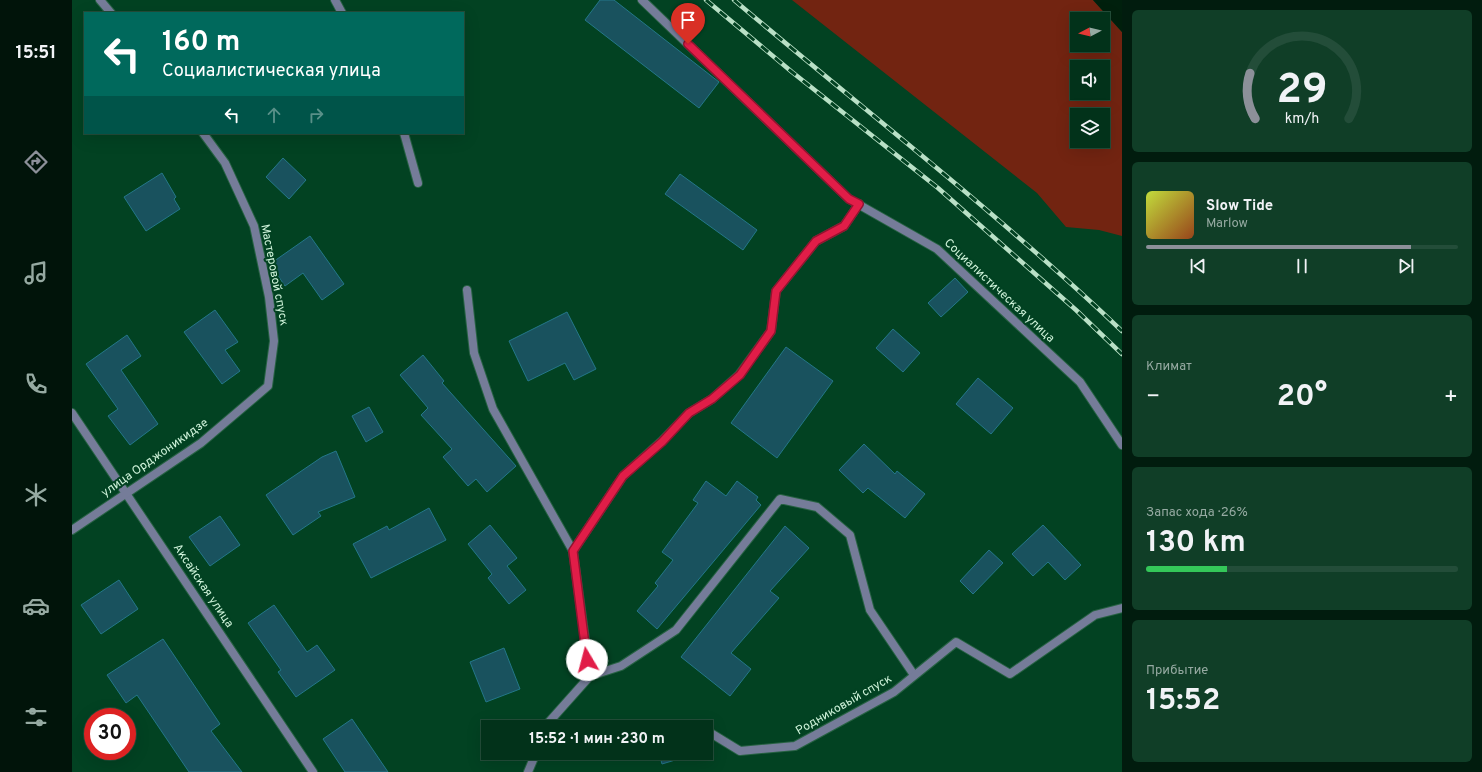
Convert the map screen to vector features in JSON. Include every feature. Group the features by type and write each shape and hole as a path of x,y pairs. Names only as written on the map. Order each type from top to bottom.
{"street":[{"path":"100,0 110,12"},
{"path":"335,0 341,12"},
{"name":"Социалистическая улица","path":"642,0 849,199 937,249 1080,382 1122,445"},
{"name":"Мастеровой спуск","path":"204,134 224,164 254,226 269,297 274,341 268,386"},
{"path":"404,134 418,183"},
{"path":"573,551 623,476 662,442 689,413 712,399 740,375 771,331 776,291 816,241 844,226 859,204"},
{"path":"467,290 474,353 493,409 573,551 590,676"},
{"name":"улица Орджоникидзе","path":"72,530 201,443 268,386"},
{"name":"Аксайская улица","path":"72,413 312,772"},
{"path":"551,720 590,676 621,666 676,630 780,499 817,507 850,535 870,610 914,676"},
{"name":"Родниковый спуск","path":"713,734 740,751 796,746 894,692 956,642 1010,674 1095,615 1122,608"},
{"path":"528,772 533,760"}],"shaded area":[{"path":"792,0 1093,0 1104,12 1070,12 1070,52 1110,52 1110,19 1122,32 1122,236 1099,230 1066,227 1037,193"},
{"path":"1093,0 1122,0 1122,32 1110,19 1110,12 1104,12"}],"building":[{"path":"600,0 614,0 719,82 699,108 585,20"},
{"path":"283,158 306,180 289,199 266,177"},
{"path":"162,173 176,197 174,199 180,209 146,231 124,197"},
{"path":"680,174 757,230 743,250 665,194"},
{"path":"310,236 344,284 322,300 303,273 285,286 270,264"},
{"path":"955,278 968,292 941,317 928,303"},
{"path":"215,310 238,342 225,350 240,371 222,384 184,332"},
{"path":"567,312 596,369 574,380 565,363 528,381 509,341"},
{"path":"893,329 920,353 903,372 876,348"},
{"path":"127,335 141,356 121,370 158,424 130,445 108,416 118,409 86,364"},
{"path":"786,347 833,381 777,458 731,423"},
{"path":"423,355 444,381 442,383 516,466 487,492 476,479 468,486 443,457 452,449 421,415 428,408 400,375"},
{"path":"978,378 1013,408 991,434 956,404"},
{"path":"369,407 383,432 366,442 352,416"},
{"path":"864,444 895,474 897,471 925,494 905,518 868,488 863,493 839,470"},
{"path":"336,451 355,497 318,512 321,516 293,535 266,495 322,457"},
{"path":"706,481 726,496 737,481 758,497 756,500 761,505 657,629 637,611 658,586 655,583 673,560 662,552 698,503 693,500"},
{"path":"429,508 446,540 371,578 353,544 387,526 389,530"},
{"path":"220,516 240,545 210,566 189,537"},
{"path":"490,525 517,558 507,566 526,590 509,604 488,578 492,574 468,544"},
{"path":"1043,525 1081,565 1065,580 1048,562 1033,576 1012,554"},
{"path":"785,526 809,548 770,591 779,598 731,653 751,669 730,696 681,657"},
{"path":"989,550 1003,563 973,594 960,581"},
{"path":"119,580 138,609 101,634 81,605"},
{"path":"274,605 307,652 317,645 335,670 296,697 278,672 281,670 248,623"},
{"path":"163,639 220,724 211,731 242,772 189,772 137,695 126,703 107,675"},
{"path":"504,648 520,689 486,702 470,662"},
{"path":"352,719 388,772 345,772 323,739"},
{"path":"661,760 675,760 662,764"}],"railway":[{"path":"706,0 792,72 938,188 1076,310 1122,354"},
{"path":"734,0 1028,245 1122,331"}],"route":[{"path":"587,660 573,551 623,476 662,442 689,413 712,399 740,375 771,331 776,291 816,241 844,226 859,204 849,199 688,44"}]}
